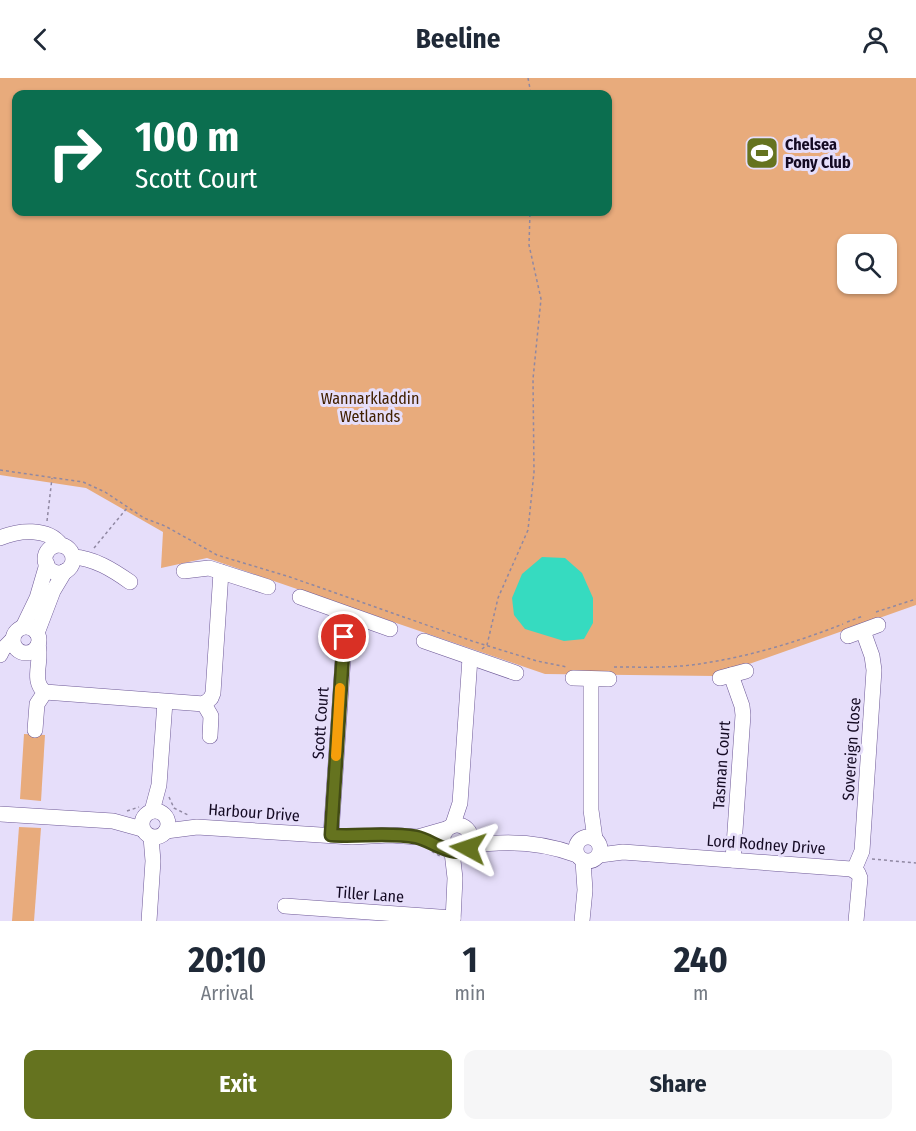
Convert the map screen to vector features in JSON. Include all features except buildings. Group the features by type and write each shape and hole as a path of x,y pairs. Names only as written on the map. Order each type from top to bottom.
{"street":[{"path":"0,538 35,532 48,535 69,549 73,557 71,565 65,571 46,606 33,651 18,648 3,649 1,654"},
{"path":"26,533 37,542 52,570 65,571"},
{"path":"23,627 37,598 50,549 61,545"},
{"path":"73,557 83,557 130,582"},
{"path":"184,571 206,568 268,587"},
{"path":"37,673 18,648 16,631 23,627 30,627 38,639 40,663 37,673 39,687 45,692 204,704 210,700 213,693 222,572"},
{"path":"300,597 390,629"},
{"name":"Scott Court","path":"331,835 346,614"},
{"path":"848,636 878,625"},
{"name":"Sovereign Close","path":"857,864 874,670 872,656 863,631"},
{"path":"424,641 516,673"},
{"path":"453,920 470,658"},
{"path":"574,673 591,679 610,673"},
{"name":"Tasman Court","path":"732,674 743,716 733,860"},
{"path":"582,921 591,810 591,679"},
{"path":"35,730 37,704 45,692"},
{"path":"149,921 165,702"},
{"path":"204,704 211,717 210,736"},
{"name":"Harbour Drive","path":"0,814 550,846"},
{"name":"Lord Rodney Drive","path":"550,846 733,860 857,864"},
{"path":"856,921 860,878 857,864"},
{"name":"Tiller Lane","path":"285,906 453,920"}],"path":[{"path":"487,645 498,598 528,530 534,472 533,379 541,299 529,245 530,216"},
{"path":"0,470 83,482 105,492 144,518 165,526 217,555 290,577 574,673"},
{"path":"45,526 52,477"},
{"path":"90,550 97,546 128,507"},
{"path":"610,673 690,666 728,660 916,599"},
{"path":"857,864 916,863"}],"green space":[{"name":"Wannarkladdin Wetlands","path":"0,78 916,78 916,605 715,676 545,674 207,558 161,568 163,532 86,488 0,475"},
{"path":"24,734 45,735 41,801 20,799"},
{"path":"19,827 41,828 34,921 12,921"}],"shaded area":[{"path":"542,557 565,558 582,573 593,598 593,623 584,639 564,641 525,629 514,615 512,598 522,574"}],"slow traffic":[{"path":"336,756 340,688"}],"place":[{"name":"Chelsea Pony Club","path":"762,153"}],"route":[{"path":"344,637 331,835 418,837 456,853 468,848"}]}
